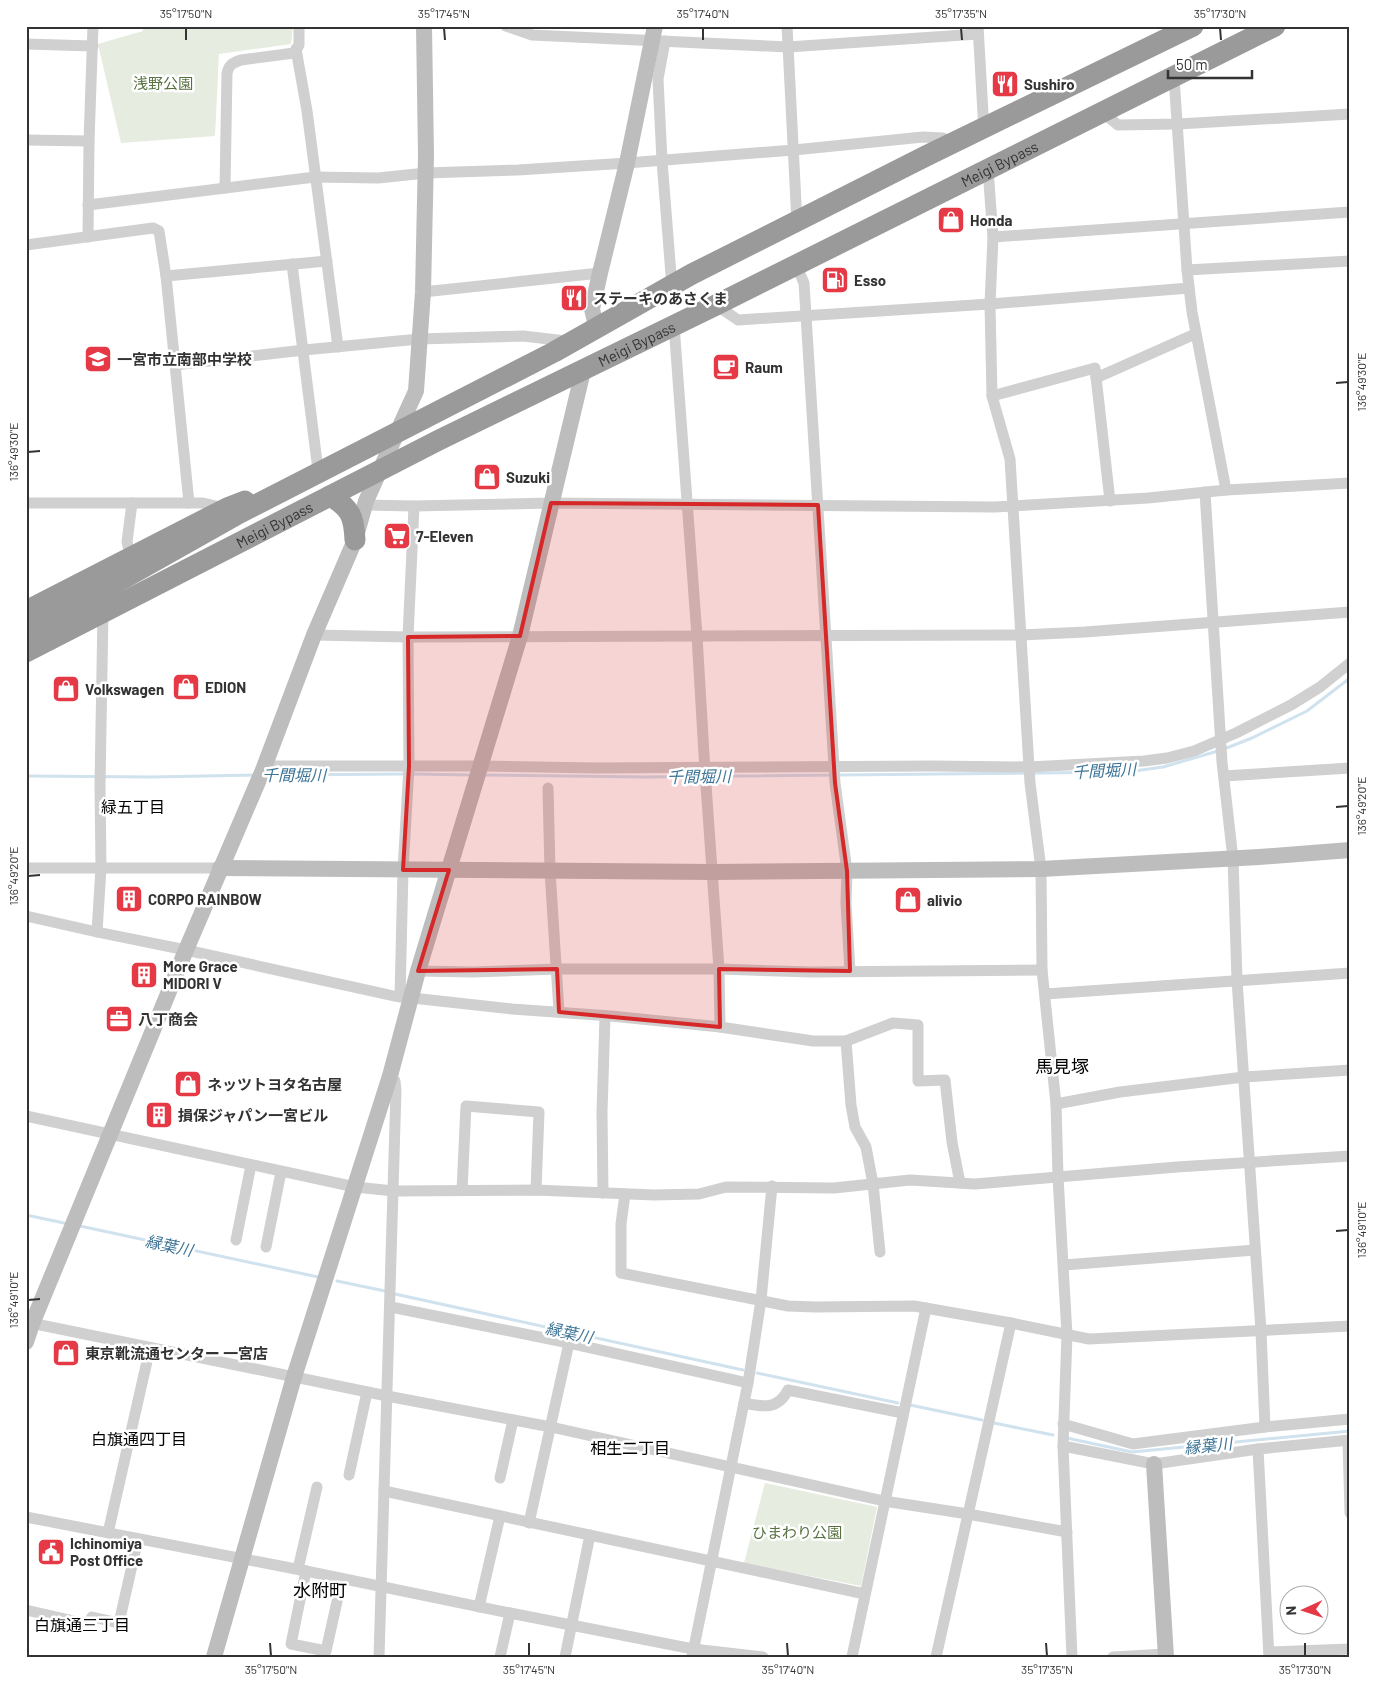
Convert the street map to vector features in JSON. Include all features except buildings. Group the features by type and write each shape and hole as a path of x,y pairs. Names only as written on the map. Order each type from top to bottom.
{"highway":[{"path":"26,629 71,608 236,515 554,352 692,274 928,155 1193,26"},
{"name":"Meigi Bypass","path":"26,611 227,508 318,470 566,341 984,131 1171,34 1202,26"},
{"name":"Meigi Bypass","path":"26,652 439,440 716,305 1275,26"},
{"path":"330,496 341,502 348,509 354,520 355,540"}],"street":[{"path":"88,237 93,26"},
{"path":"225,188 226,73 229,66 233,62 241,60 294,53 299,45 299,26"},
{"path":"26,1342 29,1323 111,1133 261,772 314,635 355,540 365,505 416,391 423,292 426,173 424,26"},
{"path":"506,26 532,35 582,32 658,36 788,47 978,30 984,131"},
{"path":"787,26 797,225"},
{"path":"658,36 662,160 672,287"},
{"path":"596,326 592,309 658,36"},
{"path":"26,44 93,46"},
{"path":"296,49 307,111 338,347"},
{"path":"1174,77 1189,288 1195,334 1226,490"},
{"path":"1102,112 1118,124 1178,124 1350,114"},
{"path":"88,205 315,177 378,178 426,173 518,170 627,163 794,150 923,137 943,138 955,145"},
{"path":"26,140 89,141"},
{"path":"988,169 993,237 990,304 992,396 1010,459 1030,783 1041,869 1042,970 1056,1104 1067,1335 1062,1446 1072,1657"},
{"path":"993,237 1350,212"},
{"path":"26,245 153,228 159,231 166,276 188,503"},
{"path":"166,276 327,261"},
{"path":"1187,270 1350,261"},
{"path":"292,264 318,470"},
{"path":"796,265 804,283 835,774 847,871 846,903 850,971"},
{"path":"423,292 600,273"},
{"path":"716,305 738,320 990,304 1189,288"},
{"path":"674,325 719,969 720,1027"},
{"path":"1096,378 1195,334"},
{"path":"175,365 419,339 523,336 566,341"},
{"path":"992,396 1095,368 1110,501"},
{"path":"214,1657 294,1377 390,1076 406,998 418,971 520,636 583,370"},
{"path":"365,505 414,506 551,503 1013,506 1110,501 1226,490 1350,483"},
{"path":"1205,492 1222,762 1233,859 1237,980 1261,1331 1265,1427"},
{"path":"26,503 203,502 227,508"},
{"path":"132,503 127,542 132,558"},
{"path":"406,998 402,870 408,772 408,637 414,506"},
{"path":"96,932 101,868 100,769 103,612"},
{"path":"314,635 408,637 1021,635 1350,612"},
{"path":"261,772 479,772 596,768 705,773 835,774 1029,768 1168,758 1221,741 1268,718 1320,688 1350,663"},
{"path":"1224,776 1350,768"},
{"path":"548,788 550,870 559,1012"},
{"path":"26,868 712,872 1041,869 1233,859 1350,850"},
{"path":"26,916 406,998 720,1027 813,1041 846,1041 894,1023 918,1025 918,1081 946,1080 952,1142 960,1183"},
{"path":"418,971 719,969 850,971 1042,970"},
{"path":"1045,994 1350,973"},
{"path":"603,1193 602,1112 605,1016"},
{"path":"846,1041 850,1105 855,1126 866,1148 880,1252"},
{"path":"1056,1104 1120,1092 1244,1077 1350,1070"},
{"path":"379,1657 391,1307 396,1090 395,1081 390,1076"},
{"path":"462,1190 466,1106 539,1112 536,1190"},
{"path":"26,1116 111,1133 281,1172 356,1187 394,1190 536,1190 654,1195 700,1194 726,1187 834,1188 910,1180 975,1184 1249,1162 1350,1156"},
{"path":"236,1240 251,1165"},
{"path":"266,1247 281,1172"},
{"path":"693,1653 710,1561 748,1383 762,1300 772,1186"},
{"path":"625,1194 621,1224 621,1273 788,1306 914,1306 1089,1339 1350,1326"},
{"path":"1064,1265 1254,1250"},
{"path":"391,1307 569,1343 748,1383"},
{"path":"852,1657 926,1308"},
{"path":"29,1323 367,1392 551,1427 884,1501 1067,1532"},
{"path":"936,1657 1011,1323"},
{"path":"529,1523 569,1343"},
{"path":"108,1532 150,1348"},
{"path":"744,1403 760,1406 771,1405 780,1402 788,1390 903,1413"},
{"path":"349,1476 367,1392"},
{"path":"1064,1424 1133,1444 1265,1427 1350,1419"},
{"path":"500,1478 513,1420"},
{"path":"1062,1446 1154,1464 1258,1449 1349,1441 1350,1513"},
{"path":"1258,1449 1269,1654 1350,1648"},
{"path":"1112,1657 1166,1655 1154,1464"},
{"path":"317,1487 291,1644 326,1651 342,1578"},
{"path":"384,1490 529,1523 865,1594"},
{"path":"26,1516 571,1625 693,1653 763,1657"},
{"path":"479,1607 500,1516"},
{"path":"565,1657 590,1536"},
{"path":"26,1610 87,1624 92,1617 119,1623 138,1538"},
{"path":"500,1657 510,1613"}],"highlighted area":[{"path":"551,503 818,505 835,783 847,871 850,971 719,969 720,1027 559,1012 557,969 418,971 449,870 403,870 409,766 408,637 520,636"}],"green space":[{"name":"浅野公園","path":"143,26 293,26 291,44 219,54 215,136 121,143 98,44 143,31"},
{"name":"ひまわり公園","path":"765,1483 877,1507 861,1586 744,1563"}],"waterway":[{"name":"千間堀川","path":"1224,749 1252,738 1307,711 1350,678"},
{"name":"千間堀川","path":"482,775 645,777 1127,772 1163,767 1218,751"},
{"name":"千間堀川","path":"267,775 406,774"},
{"name":"千間堀川","path":"412,774 473,775"},
{"name":"千間堀川","path":"26,776 152,777 256,775"},
{"name":"縁葉川","path":"26,1215 64,1223"},
{"name":"縁葉川","path":"80,1226 318,1277"},
{"name":"縁葉川","path":"337,1281 385,1291"},
{"name":"縁葉川","path":"395,1294 743,1370"},
{"name":"縁葉川","path":"757,1373 898,1403"},
{"name":"縁葉川","path":"910,1405 982,1420"},
{"name":"縁葉川","path":"994,1423 1053,1435"},
{"name":"縁葉川","path":"1067,1438 1132,1452 1350,1431"}],"place":[{"name":"Sushiro","path":"1005,84"},
{"name":"Honda","path":"951,220"},
{"name":"Esso","path":"835,280"},
{"name":"ステーキのあさくま","path":"574,298"},
{"name":"一宮市立南部中学校","path":"98,359"},
{"name":"Raum","path":"726,367"},
{"name":"Suzuki","path":"487,477"},
{"name":"7-Eleven","path":"397,536"},
{"name":"EDION","path":"186,687"},
{"name":"Volkswagen","path":"66,689"},
{"name":"CORPO RAINBOW","path":"129,899"},
{"name":"alivio","path":"908,900"},
{"name":"More Grace MIDORI V","path":"144,975"},
{"name":"八丁商会","path":"119,1019"},
{"name":"ネッツトヨタ名古屋","path":"188,1084"},
{"name":"損保ジャパン一宮ビル","path":"159,1115"},
{"name":"東京靴流通センター 一宮店","path":"66,1353"},
{"name":"Ichinomiya Post Office","path":"51,1552"}],"district":[{"name":"緑五丁目","path":"133,806"},
{"name":"馬見塚","path":"1062,1066"},
{"name":"白旗通四丁目","path":"139,1438"},
{"name":"相生二丁目","path":"630,1447"},
{"name":"水附町","path":"320,1590"},
{"name":"白旗通三丁目","path":"82,1624"}]}
